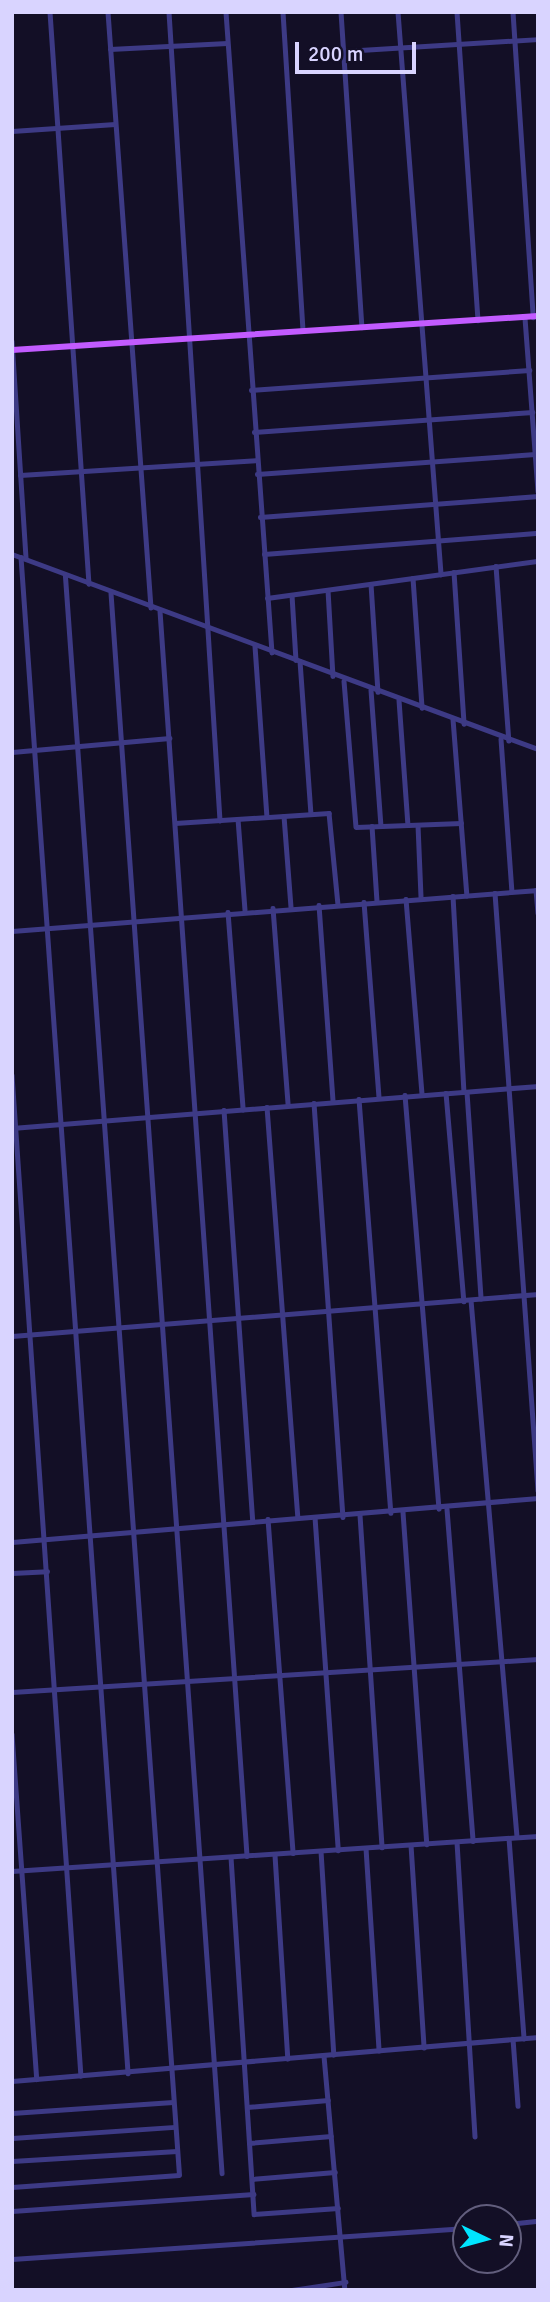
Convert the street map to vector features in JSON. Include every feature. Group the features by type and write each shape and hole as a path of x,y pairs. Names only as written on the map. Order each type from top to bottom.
{"main road":[{"path":"13,350 532,317"}],"street":[{"path":"50,12 89,584"},
{"path":"108,12 151,607"},
{"path":"169,12 220,820"},
{"path":"226,12 250,390 272,652"},
{"path":"283,12 303,330"},
{"path":"341,12 362,327"},
{"path":"398,12 417,323 441,574"},
{"path":"457,12 478,320"},
{"path":"260,517 538,494 529,370 532,317 513,12"},
{"path":"344,51 459,46 538,39"},
{"path":"110,49 227,43"},
{"path":"12,131 115,124"},
{"path":"12,341 34,750 128,2073"},
{"path":"250,390 529,370"},
{"path":"254,432 532,412"},
{"path":"257,474 536,454"},
{"path":"20,475 256,460"},
{"path":"264,554 538,533"},
{"path":"12,554 111,593 298,660 344,681 538,749"},
{"path":"267,598 538,561"},
{"path":"496,566 509,741"},
{"path":"454,572 464,724"},
{"path":"12,2187 179,2175 144,1684 136,1531 65,575"},
{"path":"413,578 422,708"},
{"path":"371,584 381,826"},
{"path":"328,590 333,676"},
{"path":"111,593 181,1527 222,2173"},
{"path":"292,595 311,814"},
{"path":"160,611 247,1856"},
{"path":"255,646 267,817"},
{"path":"344,681 356,827 461,823"},
{"path":"399,700 408,825"},
{"path":"453,719 467,895"},
{"path":"12,752 169,738"},
{"path":"501,738 512,892"},
{"path":"175,823 329,813 338,904"},
{"path":"284,816 291,907"},
{"path":"238,819 245,910"},
{"path":"418,825 421,898"},
{"path":"372,826 377,901"},
{"path":"12,931 245,910 537,890 538,913"},
{"path":"495,893 505,1089 538,1490"},
{"path":"453,896 481,1299"},
{"path":"406,899 422,1094"},
{"path":"365,902 379,1097"},
{"path":"319,905 332,1101"},
{"path":"273,908 288,1105"},
{"path":"228,912 243,1109"},
{"path":"12,1075 81,2076"},
{"path":"14,1128 538,1086"},
{"path":"446,1093 464,1301"},
{"path":"405,1095 419,1304 439,1510"},
{"path":"359,1099 372,1309 391,1513"},
{"path":"314,1103 343,1517"},
{"path":"267,1107 298,1517"},
{"path":"224,1110 253,1521"},
{"path":"12,1336 237,1318 282,1317 538,1294"},
{"path":"471,1300 505,1661 517,1838"},
{"path":"12,1542 268,1518 343,1517 490,1506 538,1498"},
{"path":"447,1509 473,1841"},
{"path":"403,1513 427,1844"},
{"path":"360,1515 382,1847"},
{"path":"315,1517 338,1850"},
{"path":"268,1518 293,1853"},
{"path":"12,1573 47,1571"},
{"path":"12,1692 538,1659"},
{"path":"12,1734 37,2079"},
{"path":"12,1871 538,1836"},
{"path":"509,1838 524,2038"},
{"path":"457,1842 475,2136"},
{"path":"411,1845 424,2048"},
{"path":"366,1848 379,2051"},
{"path":"321,1851 334,2055"},
{"path":"275,1854 288,2059"},
{"path":"230,1857 254,2214 338,2208"},
{"path":"12,2081 538,2037"},
{"path":"513,2039 518,2106"},
{"path":"324,2056 345,2290"},
{"path":"247,2107 328,2100"},
{"path":"12,2113 173,2102"},
{"path":"12,2138 175,2127"},
{"path":"249,2143 331,2136"},
{"path":"12,2161 177,2151"},
{"path":"252,2179 335,2172"},
{"path":"12,2211 253,2194"},
{"path":"12,2259 341,2241 452,2229"},
{"path":"292,2290 345,2282"}]}
